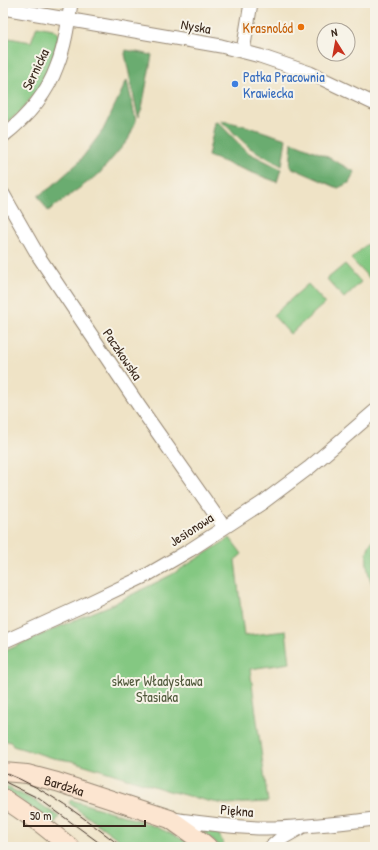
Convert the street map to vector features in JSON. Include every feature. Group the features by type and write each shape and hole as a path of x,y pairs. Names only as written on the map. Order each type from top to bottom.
{"street":[{"name":"Sernicka","path":"3,136 28,114 46,89 58,63 71,3"},
{"path":"243,52 251,3"},
{"name":"Nyska","path":"3,8 221,46 260,56 310,73 375,104"},
{"name":"Paczkowska","path":"3,194 36,252 139,406 224,527"},
{"name":"Jesionowa","path":"3,642 147,575 190,550 267,499 310,467 375,411"},
{"name":"Bardzka","path":"3,772 27,774 57,782 170,819 202,841 208,847"},
{"path":"3,798 41,824 70,847"},
{"name":"Piękna","path":"170,819 265,828 302,827 375,820"},
{"name":"Piękna","path":"271,847 279,840 302,827"}],"green space":[{"path":"37,26 53,29 58,34 54,55 41,86 19,113 3,125 3,37 31,42"},
{"path":"126,50 152,55 142,108 138,117 125,54"},
{"path":"127,80 136,121 128,140 99,174 48,211 38,196 50,188 79,162 103,130"},
{"path":"220,120 246,126 286,139 282,166 250,148"},
{"path":"215,122 218,122 247,152 281,169 277,182 208,156"},
{"path":"292,142 324,155 355,172 349,183 338,188 290,167"},
{"path":"367,244 375,253 375,284 351,259"},
{"path":"345,264 361,282 344,298 327,279"},
{"path":"308,284 325,303 290,334 273,315"},
{"name":"skwer Władysława Stasiaka","path":"230,538 242,554 235,560 244,636 286,631 290,663 250,669 268,802 225,804 208,801 169,791 72,761 53,758 13,746 11,742 3,740 3,652 109,606 171,575"},
{"path":"375,538 375,590 368,570 367,556 368,549"},
{"path":"3,785 39,803 59,817 54,824 3,788"},
{"path":"71,800 151,825 166,831 195,847 129,847 70,804 69,802"},
{"path":"204,830 218,832 225,847 221,847 203,832"}],"tram line":[{"path":"3,772 20,779 66,805 122,847"},
{"path":"3,781 38,798 105,847"}],"place":[{"name":"Krasnolód","path":"301,27"},
{"name":"Patka Pracownia Krawiecka","path":"235,84"}]}
